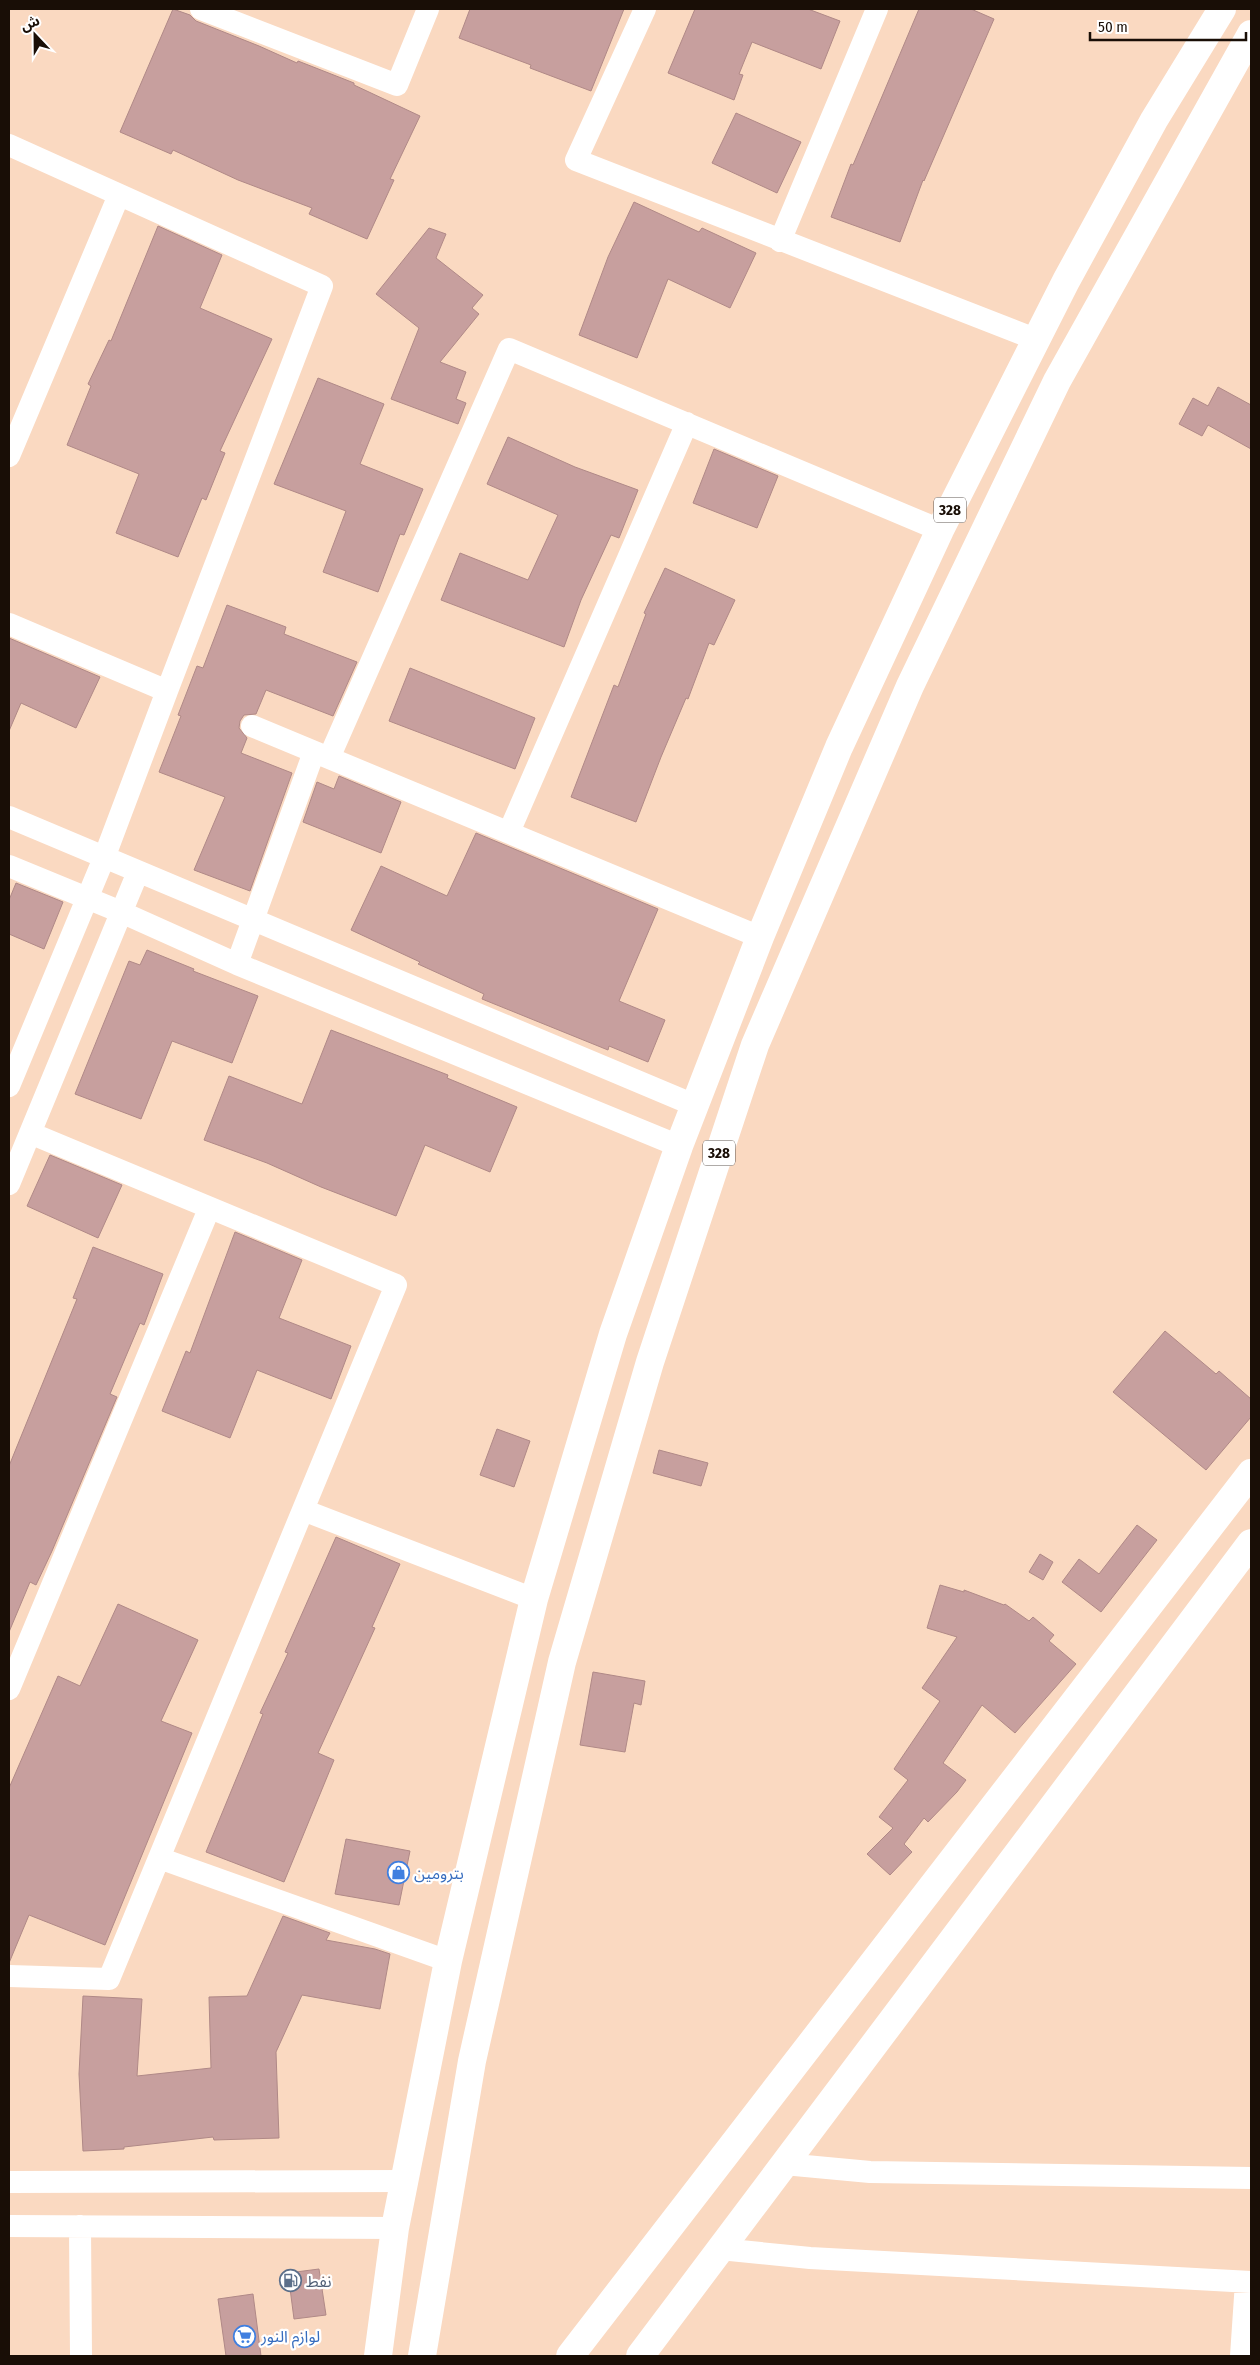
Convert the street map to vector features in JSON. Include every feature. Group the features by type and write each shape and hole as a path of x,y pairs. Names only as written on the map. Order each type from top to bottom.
{"main road":[{"name":"328","path":"694,1105 760,937 839,747 940,530 1035,339 1154,120 1222,9"},
{"name":"328","path":"422,2356 472,2061 562,1662 650,1362 755,1045 910,686 1057,381 1251,34"},
{"path":"378,2356 395,2228 448,1961 534,1599 613,1334 694,1105"},
{"path":"570,2356 1251,1473"},
{"path":"640,2356 1251,1543"}],"street":[{"path":"200,9 397,85 428,9"},
{"path":"645,9 576,160 1035,339"},
{"path":"780,241 878,9"},
{"path":"9,146 322,286 104,858 9,1086"},
{"path":"9,456 120,195"},
{"path":"236,964 322,755 509,349 940,530"},
{"path":"509,832 687,423"},
{"path":"9,624 167,691"},
{"path":"252,726 760,937"},
{"path":"9,818 694,1105"},
{"path":"9,866 121,912 236,964 678,1146"},
{"path":"9,1184 138,872"},
{"path":"9,1976 109,1979 396,1285 209,1209 30,1133"},
{"path":"9,1689 209,1209"},
{"path":"303,1510 534,1599"},
{"path":"159,1858 448,1961"},
{"path":"784,2164 870,2172 1251,2178"},
{"path":"9,2182 404,2181"},
{"path":"9,2226 395,2228"},
{"path":"80,2226 81,2356"},
{"path":"720,2249 810,2258 1249,2282 1241,2356"}],"building":[{"path":"173,9 190,15 196,21 297,63 298,61 354,83 354,85 420,116 390,179 394,180 367,239 309,214 312,208 238,180 173,150 171,154 120,132"},
{"path":"470,9 624,9 591,91 530,68 531,65 459,38"},
{"path":"695,9 808,9 840,21 821,69 752,42 739,74 743,75 734,100 668,73"},
{"path":"919,9 971,9 994,19 923,180 900,242 831,217 851,164 853,165"},
{"path":"736,113 801,142 777,193 712,163"},
{"path":"634,202 699,232 702,228 756,253 730,308 668,279 637,358 579,335 608,257"},
{"path":"158,226 222,255 200,308 272,339 220,451 225,453 206,500 202,498 178,557 116,533 139,474 67,445 91,386 88,384 109,340 111,341"},
{"path":"429,228 446,234 436,258 483,295 472,308 479,314 440,362 466,372 456,399 466,403 458,424 391,399 419,328 376,294"},
{"path":"318,378 384,404 360,464 423,489 404,535 400,534 378,592 323,572 346,511 274,484"},
{"path":"1218,387 1251,405 1251,449 1208,425 1202,436 1179,424 1193,398 1208,406"},
{"path":"508,437 575,467 638,490 619,538 611,535 581,600 564,647 441,600 460,553 528,580 558,515 487,484"},
{"path":"714,449 778,476 757,528 693,503"},
{"path":"665,568 735,600 714,645 709,643 688,699 686,698 661,757 636,822 571,797 614,685 618,687 646,614 644,613"},
{"path":"227,605 286,627 284,634 357,662 333,716 266,690 256,714 244,715 240,721 239,728 247,738 241,753 292,773 250,891 194,870 225,797 159,772 181,716 178,715 197,666 203,668"},
{"path":"9,638 100,677 76,728 21,703 9,731"},
{"path":"410,668 535,718 515,769 389,721"},
{"path":"339,776 401,802 381,853 303,822 317,782 334,789"},
{"path":"476,833 658,909 619,1001 665,1020 648,1062 609,1046 608,1050 482,999 484,994 418,964 420,962 351,930 381,866 447,896"},
{"path":"16,883 63,902 44,949 9,934 9,900"},
{"path":"147,950 194,969 193,971 258,996 232,1063 172,1041 141,1119 75,1094 129,961 140,965"},
{"path":"331,1030 448,1075 447,1078 517,1107 490,1172 425,1145 396,1216 321,1187 267,1163 204,1140 229,1076 302,1104"},
{"path":"50,1155 122,1185 98,1238 27,1206"},
{"path":"235,1232 302,1260 279,1318 351,1346 331,1399 257,1370 230,1438 162,1411 186,1351 190,1353"},
{"path":"93,1247 163,1274 144,1325 140,1323 110,1394 117,1397 52,1551 36,1585 30,1582 9,1632 9,1466 77,1299 73,1298"},
{"path":"1165,1331 1216,1374 1219,1371 1251,1399 1251,1417 1206,1470 1113,1392"},
{"path":"497,1429 530,1441 514,1487 480,1475"},
{"path":"659,1450 708,1463 701,1486 653,1473"},
{"path":"1137,1525 1157,1540 1101,1612 1062,1582 1079,1559 1099,1574"},
{"path":"336,1537 400,1564 372,1627 375,1628 318,1753 334,1760 284,1882 206,1852 263,1714 260,1713 288,1653 285,1652"},
{"path":"1040,1554 1053,1562 1043,1580 1029,1572"},
{"path":"940,1585 964,1592 964,1590 1005,1604 1029,1621 1033,1617 1054,1635 1049,1641 1076,1664 1015,1733 982,1705 943,1763 966,1780 928,1822 924,1818 904,1844 912,1852 890,1875 867,1854 893,1828 879,1817 908,1780 894,1769 940,1701 922,1688 957,1637 927,1628"},
{"path":"118,1604 198,1640 161,1721 192,1733 105,1945 29,1915 9,1963 9,1788 58,1676 80,1686"},
{"path":"593,1672 645,1681 641,1705 634,1703 625,1752 580,1745"},
{"path":"346,1839 410,1851 399,1905 335,1894"},
{"path":"283,1916 330,1933 326,1940 375,1949 390,1954 380,2009 302,1995 276,2052 279,2138 214,2140 213,2137 124,2147 124,2149 83,2151 79,2074 83,1996 142,1999 137,2076 211,2068 209,1997 247,1996"},
{"path":"319,2269 326,2315 294,2319 288,2273"},
{"path":"253,2294 261,2356 226,2356 218,2299"}],"place":[{"name":"بترومين","path":"398,1873"},
{"name":"نفط","path":"290,2281"},
{"name":"لوازم النور","path":"245,2336"}]}
